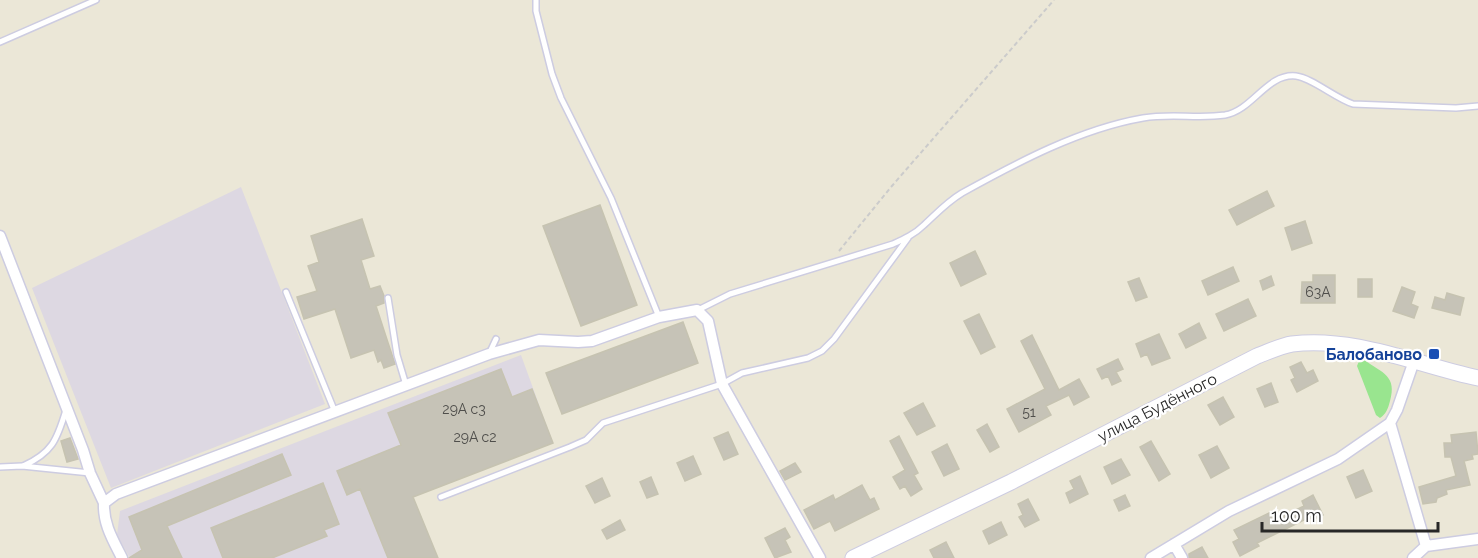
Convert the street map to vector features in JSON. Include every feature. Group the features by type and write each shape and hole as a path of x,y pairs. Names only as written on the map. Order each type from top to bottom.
{"main road":[{"name":"улица Будённого","path":"853,558 1011,482 1257,356 1289,344 1317,342 1350,346 1478,378"}],"street":[{"path":"0,236 90,473 104,503 103,515 107,527 122,558"},
{"path":"104,503 116,494 489,354 539,340 592,341 659,317 697,310 708,321 722,384 820,558"},
{"path":"1150,558 1229,511 1338,459 1390,423 1397,410 1414,361"},
{"path":"1390,423 1425,546"},
{"path":"1413,558 1425,546 1478,539"},
{"path":"1174,544 1182,558"}],"lane":[{"path":"0,42 96,0"},
{"path":"536,0 552,74 561,98 611,198 659,317"},
{"path":"697,310 730,294 893,244 909,237 951,200 1046,150 1083,135 1140,118 1228,114 1253,101 1265,87 1284,77 1295,76 1306,79 1353,104 1456,108 1478,106"},
{"path":"441,497 586,440 603,423 722,384 742,373 808,358 822,351 834,339 909,237"},
{"path":"286,292 335,412"},
{"path":"388,298 397,355 406,385"},
{"path":"489,354 496,339"},
{"path":"22,466 40,458 48,451 59,436 67,409"},
{"path":"0,467 22,466 90,473"}],"path":[{"path":"829,263 891,187 1054,0"}],"shaded area":[{"path":"241,187 325,404 111,488 32,288"},
{"path":"521,355 553,443 413,497 438,558 130,558 117,535 120,511"}],"green space":[{"path":"1364,360 1387,376 1392,386 1388,406 1380,418 1376,415 1357,366 1359,361"}],"building":[{"path":"1267,191 1274,206 1237,225 1229,210"},
{"path":"600,205 637,305 581,326 543,226"},
{"path":"362,219 374,256 361,260 370,289 380,286 384,296 384,303 376,306 395,364 384,368 381,360 378,362 374,350 351,358 335,309 304,319 297,297 317,291 308,266 319,262 311,236"},
{"path":"1305,221 1312,243 1292,250 1285,228"},
{"path":"975,251 986,274 961,286 950,263"},
{"path":"1233,267 1239,281 1208,295 1202,281"},
{"path":"1313,275 1335,275 1335,303 1301,303 1302,282 1313,282"},
{"path":"1271,276 1274,285 1263,290 1260,281"},
{"path":"1139,278 1147,297 1136,301 1128,282"},
{"path":"1358,279 1372,279 1372,297 1358,297"},
{"path":"1402,287 1415,292 1411,304 1418,307 1414,318 1393,311"},
{"path":"1447,293 1464,298 1460,315 1432,308 1435,297 1445,300"},
{"path":"1248,299 1256,316 1224,331 1216,314"},
{"path":"979,314 995,347 981,354 964,321"},
{"path":"683,322 698,363 562,414 546,373"},
{"path":"1199,323 1206,338 1186,348 1179,334"},
{"path":"1159,334 1170,358 1152,365 1147,354 1141,357 1136,344"},
{"path":"1032,335 1059,390 1079,379 1089,397 1074,405 1069,395 1046,406 1051,415 1019,432 1007,409 1045,389 1021,341"},
{"path":"1118,359 1123,369 1116,372 1121,381 1112,385 1108,376 1102,379 1097,369"},
{"path":"1301,362 1307,373 1313,370 1318,381 1297,392 1291,380 1295,378 1290,367"},
{"path":"501,369 512,397 532,389 553,443 413,497 438,558 388,558 360,489 347,495 337,471 401,445 388,413"},
{"path":"1271,383 1278,402 1265,407 1257,389"},
{"path":"1223,397 1234,417 1220,425 1208,405"},
{"path":"923,403 935,426 917,435 904,413"},
{"path":"987,424 999,447 990,452 977,430"},
{"path":"728,432 738,454 724,460 714,438"},
{"path":"1476,432 1478,454 1472,455 1473,459 1464,461 1470,485 1446,490 1447,494 1437,498 1436,502 1423,504 1419,487 1456,476 1451,457 1445,457 1444,443 1452,443 1451,435"},
{"path":"899,436 918,473 914,475 922,489 911,496 905,486 900,489 893,477 905,470 890,441"},
{"path":"70,438 78,459 67,462 61,441"},
{"path":"1151,441 1170,474 1159,481 1140,447"},
{"path":"947,444 959,469 944,476 932,452"},
{"path":"1217,446 1229,468 1211,478 1199,455"},
{"path":"282,454 291,475 167,526 182,558 129,558 142,550 129,517"},
{"path":"693,456 701,474 685,481 677,463"},
{"path":"1121,459 1130,475 1112,484 1104,467"},
{"path":"795,463 801,472 785,480 780,471"},
{"path":"1363,470 1372,491 1356,498 1347,477"},
{"path":"1080,476 1088,494 1070,503 1066,493 1074,489 1070,481"},
{"path":"651,477 658,494 647,498 640,482"},
{"path":"602,478 610,496 595,503 586,486"},
{"path":"323,483 339,524 324,530 327,536 272,558 223,558 211,528"},
{"path":"862,485 870,500 874,498 879,509 835,531 830,521 814,529 804,510 833,495 835,500"},
{"path":"1125,495 1130,506 1119,511 1114,500"},
{"path":"1313,495 1323,515 1312,520 1310,517 1257,543 1259,546 1240,556 1233,542 1239,539 1234,530 1273,511 1277,519 1304,506 1302,501"},
{"path":"1028,499 1039,520 1025,527 1019,517 1023,515 1018,504"},
{"path":"620,520 625,530 607,539 602,530"},
{"path":"1001,522 1007,535 989,544 983,531"},
{"path":"785,528 790,537 785,540 791,552 775,558 765,538"},
{"path":"946,542 954,558 934,558 930,550"},
{"path":"1202,547 1208,558 1189,558 1189,554"}],"place":[{"name":"Балобаново","path":"1434,354"}]}
